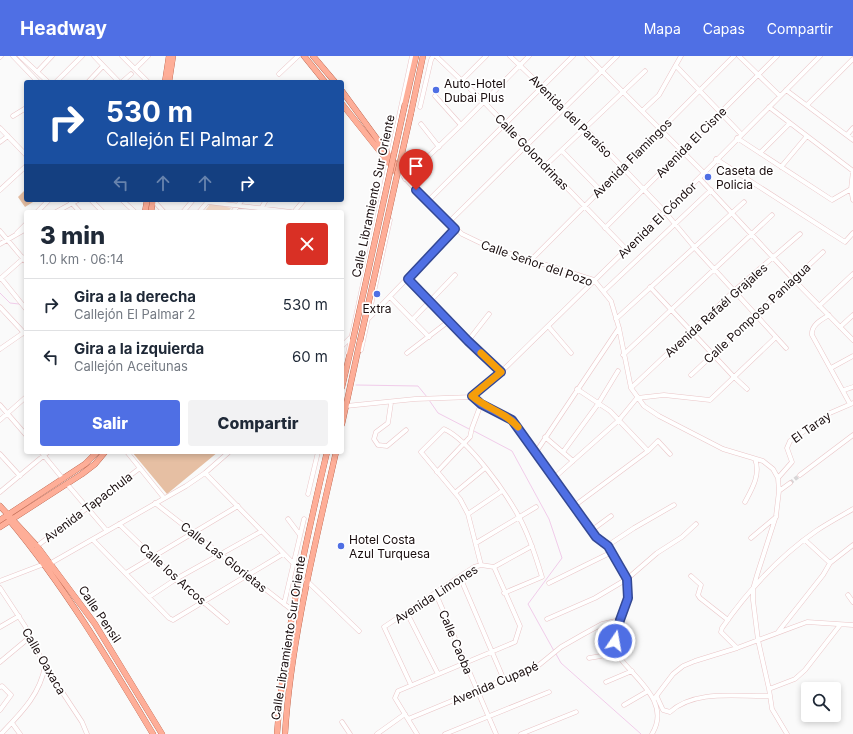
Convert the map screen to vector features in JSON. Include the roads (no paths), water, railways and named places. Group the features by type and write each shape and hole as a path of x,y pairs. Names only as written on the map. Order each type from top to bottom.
{"main road":[{"path":"165,80 169,56"},
{"path":"169,80 173,56"},
{"path":"304,56 323,80"},
{"path":"313,56 333,80"},
{"name":"Calle Libramiento Sur Oriente","path":"344,378 351,339 416,56"},
{"name":"Calle Libramiento Sur Oriente","path":"344,415 424,56"},
{"path":"313,67 319,62"},
{"path":"344,94 390,155 401,174"},
{"path":"344,107 388,163 401,174"},
{"path":"0,527 65,482 95,454"},
{"path":"0,520 95,464 103,454"},
{"name":"Calle Libramiento Sur Oriente","path":"277,734 292,610 300,566 327,454"},
{"name":"Calle Libramiento Sur Oriente","path":"285,734 306,580 336,454"},
{"name":"Calle Pensil","path":"0,506 95,624 162,734"},
{"name":"Calle Pensil","path":"12,520 37,546 153,734"}],"street":[{"path":"13,56 36,80"},
{"path":"20,56 46,80"},
{"path":"37,72 52,56"},
{"path":"58,80 82,56"},
{"path":"94,56 117,80"},
{"path":"122,56 146,80"},
{"path":"135,69 148,56"},
{"path":"279,74 298,56"},
{"path":"351,339 412,56"},
{"path":"354,367 359,358 401,174 424,56"},
{"path":"420,108 431,60 435,56"},
{"name":"Calle Golondrinas","path":"435,56 484,102 626,249"},
{"path":"462,80 486,56"},
{"name":"Avenida del Paraíso","path":"510,56 585,128 665,212 675,226 714,270 786,348"},
{"path":"401,174 439,146 462,125 529,56"},
{"path":"427,202 573,56"},
{"path":"588,56 660,130 704,172"},
{"path":"448,223 617,56"},
{"path":"642,111 659,94 681,56"},
{"name":"Avenida Flamingos","path":"530,261 584,205 734,56"},
{"path":"739,56 780,96"},
{"name":"Avenida El Cisne","path":"605,228 777,56"},
{"name":"Avenida El Cóndor","path":"472,396 501,372 665,212 820,56"},
{"path":"807,104 853,59"},
{"path":"90,80 103,66"},
{"path":"676,66 720,112 739,136 760,153 832,200 851,189"},
{"path":"545,166 645,71"},
{"path":"124,80 131,74"},
{"path":"786,90 807,104 853,140"},
{"path":"435,96 462,125"},
{"path":"769,107 853,171 851,189 853,200"},
{"path":"13,116 24,109"},
{"path":"760,153 790,123"},
{"path":"421,124 439,146"},
{"path":"0,128 24,153"},
{"path":"847,135 853,128"},
{"path":"0,142 8,136"},
{"path":"781,166 807,136"},
{"path":"562,151 600,190"},
{"path":"716,159 845,242 853,233"},
{"path":"0,190 24,168"},
{"name":"Calle Señor del Pozo","path":"401,174 448,223 474,242 530,261 594,280 604,291 610,301 619,328 623,355 631,388 644,406 659,416 675,423 708,442 770,466 778,478"},
{"path":"699,178 794,280 853,340"},
{"path":"604,291 675,226 711,190"},
{"path":"39,210 47,202"},
{"path":"59,210 70,202 76,208"},
{"path":"93,202 101,210"},
{"path":"124,202 133,210"},
{"path":"155,202 162,210"},
{"path":"185,210 191,202"},
{"path":"201,210 207,202"},
{"path":"216,202 280,210"},
{"path":"234,210 240,202"},
{"path":"260,210 265,202"},
{"path":"294,210 302,202"},
{"path":"616,319 695,248 731,212 744,202"},
{"path":"623,355 772,215"},
{"path":"14,236 24,226"},
{"path":"361,325 368,320 455,229"},
{"path":"0,244 24,230"},
{"path":"0,231 24,258"},
{"name":"Avenida Rafaél Grajales","path":"631,388 734,291 800,234"},
{"name":"Calle Pomposo Paniagua","path":"691,375 823,252"},
{"path":"24,260 1,278 24,307"},
{"path":"412,320 455,274"},
{"path":"819,306 853,274"},
{"path":"408,279 430,300 468,341 501,372"},
{"path":"650,287 713,355 747,389"},
{"path":"390,297 429,337"},
{"path":"0,306 24,332"},
{"path":"468,341 489,314"},
{"path":"828,315 814,326 811,330 812,335 852,404"},
{"path":"840,327 853,315"},
{"path":"407,353 449,321"},
{"path":"548,326 571,353"},
{"path":"536,452 619,328"},
{"path":"0,349 24,334"},
{"path":"344,344 355,334"},
{"path":"555,477 619,420 637,398 664,395 710,400 733,376 776,337"},
{"path":"831,368 853,356"},
{"path":"563,452 598,404 618,371"},
{"path":"844,390 853,387"},
{"path":"577,389 610,411 648,451"},
{"path":"346,406 391,403 404,400 472,396 481,404 512,420 555,477 574,506 585,517 596,537 608,546 627,579 628,598 620,620 614,650 623,663 632,671 655,698 663,710 670,712 683,702 696,698 770,696"},
{"path":"0,420 24,399"},
{"path":"391,403 388,422 376,432 374,439 378,444 387,446 406,430"},
{"path":"437,472 466,444 470,438 481,404"},
{"name":"El Taray","path":"778,478 792,462 787,448 790,441 822,418 852,404"},
{"path":"0,405 24,433"},
{"path":"481,565 468,514 456,492 421,452 444,429 451,432 466,444 485,468 519,517 532,546 542,577 504,593"},
{"path":"800,475 853,435"},
{"path":"545,437 573,461"},
{"path":"574,506 648,451 658,441 670,454"},
{"path":"0,454 20,476"},
{"path":"0,492 20,476 42,454 107,531"},
{"path":"129,454 164,498"},
{"path":"0,581 47,563 93,540 186,486 205,473 227,454"},
{"path":"308,494 318,454"},
{"path":"745,502 755,482 757,467 755,459"},
{"name":"Avenida Tapachula","path":"37,546 140,468"},
{"path":"456,492 485,468"},
{"path":"205,473 294,564"},
{"path":"778,478 779,491 776,516 753,589 758,640 772,709 776,720 787,734"},
{"path":"779,491 790,483"},
{"path":"468,514 502,491"},
{"name":"Calle Las Glorietas","path":"155,503 221,553 292,610"},
{"path":"608,546 634,528 674,505"},
{"path":"126,573 238,506"},
{"path":"476,543 536,507"},
{"path":"737,648 721,632 728,620 753,589 816,531 853,508"},
{"path":"592,530 611,516"},
{"path":"751,538 776,516"},
{"path":"284,604 304,518"},
{"path":"288,519 300,535"},
{"name":"Calle los Arcos","path":"119,524 176,579 228,622"},
{"path":"547,619 595,598 627,579 657,553 675,542 696,524"},
{"path":"149,597 176,579 262,531"},
{"path":"93,540 171,620 204,602 247,574 283,554"},
{"path":"805,540 830,563"},
{"path":"776,634 823,575 830,563 853,545"},
{"path":"417,734 394,698 395,694 411,685 465,664 515,642 520,626 504,593 494,567 532,546"},
{"path":"549,583 612,552"},
{"name":"Avenida Limones","path":"411,685 384,627 436,594 474,567 489,565 494,567"},
{"path":"691,576 701,585 698,595 700,598 728,620"},
{"path":"460,577 504,680"},
{"path":"306,580 359,631"},
{"name":"Calle Oaxaca","path":"0,588 19,616 45,666 82,722 87,734"},
{"name":"Calle Caoba","path":"436,594 496,734"},
{"path":"848,595 853,602"},
{"path":"406,613 438,674"},
{"path":"0,627 19,616"},
{"name":"Avenida Cupapé","path":"408,719 539,665 561,647 582,635 602,624 620,620"},
{"path":"652,734 657,725 657,707 655,698 664,684 683,666 807,622 840,626 853,625"},
{"path":"769,689 790,682 800,674 818,656 840,626"},
{"path":"0,662 30,637"},
{"path":"589,658 601,656 614,650"},
{"path":"1,734 32,700 43,679 45,666"},
{"path":"606,682 632,671"},
{"path":"0,687 2,686 11,697 0,710"},
{"path":"624,705 648,691"},
{"path":"445,734 452,733 549,692"},
{"path":"521,734 576,712"},
{"path":"378,734 404,714"},
{"path":"342,722 350,734"},
{"path":"12,723 20,734"}],"waterway":[{"path":"0,293 10,303 19,304 22,307"},
{"path":"356,385 418,386 427,397"},
{"path":"429,400 438,413 471,430"},
{"path":"474,431 512,451 549,519 562,558 528,604 554,651"},
{"path":"556,654 561,663 641,734"}],"tunnel":[{"path":"790,483 800,475"}],"place":[{"name":"Auto-Hotel Dubai Plus","path":"436,90"},
{"name":"Caseta de Policia","path":"708,177"},
{"name":"Extra","path":"377,294"},
{"name":"Hotel Costa Azul Turquesa","path":"341,546"}]}
